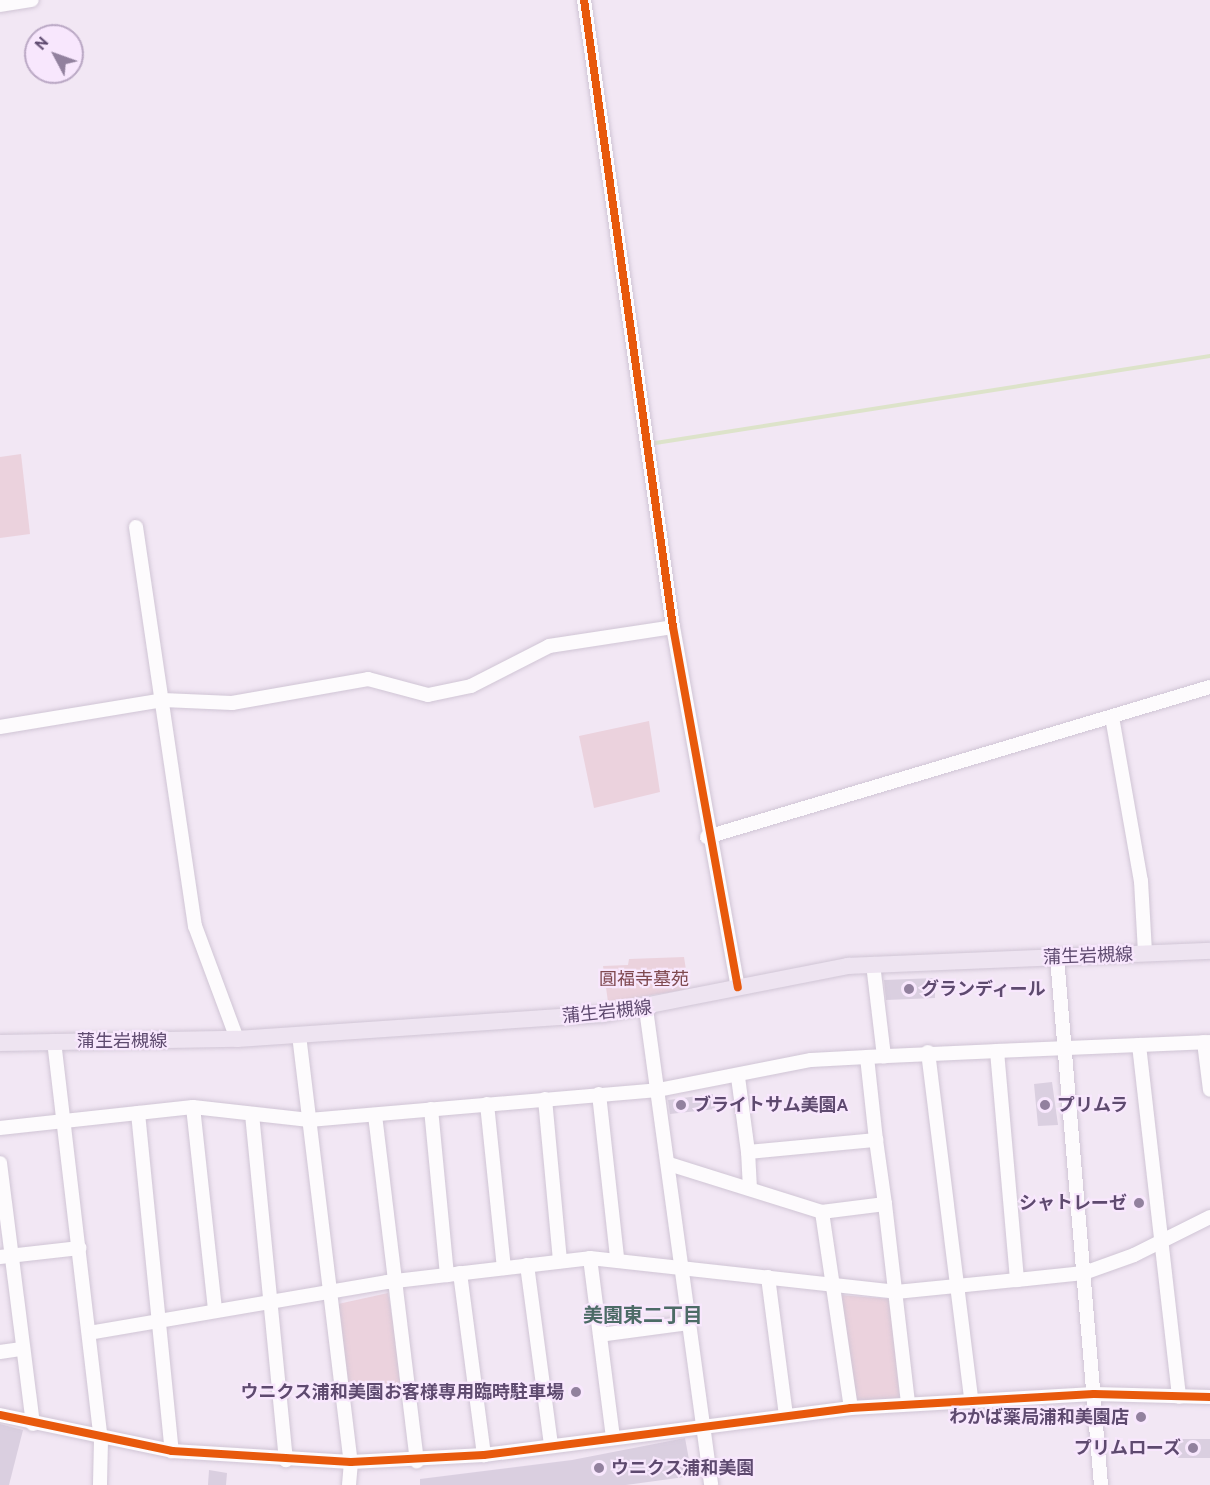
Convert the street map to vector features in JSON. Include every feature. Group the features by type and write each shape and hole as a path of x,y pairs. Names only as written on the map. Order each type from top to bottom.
{"main road":[{"name":"蒲生岩槻線","path":"0,1042 237,1039 646,1009 738,987 873,964 1210,951"}],"street":[{"path":"0,5 32,0"},
{"path":"584,0 673,627 707,837 738,987"},
{"path":"136,527 164,700 195,926 237,1039"},
{"path":"0,727 164,700 232,703 368,679 428,695 471,686 549,646 673,627"},
{"path":"707,837 1210,687"},
{"path":"1112,717 1141,881 1144,953"},
{"path":"1057,957 1101,1485"},
{"path":"873,964 884,1056"},
{"path":"646,1009 669,1164 711,1485"},
{"path":"299,1035 351,1462 349,1485"},
{"path":"54,1041 101,1440 100,1485"},
{"path":"0,1128 193,1107 309,1120 658,1090 738,1077 810,1060 928,1052 1065,1049 1207,1042 1210,1090"},
{"path":"1140,1045 1165,1239 1179,1397"},
{"path":"997,1051 1017,1280"},
{"path":"928,1052 971,1400"},
{"path":"867,1057 908,1404"},
{"path":"738,1077 748,1152 750,1189"},
{"path":"599,1094 617,1257"},
{"path":"545,1099 560,1261"},
{"path":"487,1104 504,1268"},
{"path":"193,1107 215,1311"},
{"path":"431,1109 454,1274 484,1455"},
{"path":"138,1113 172,1451"},
{"path":"252,1114 268,1304 286,1461"},
{"path":"375,1114 417,1461"},
{"path":"748,1152 876,1140"},
{"path":"0,1163 7,1256 33,1424"},
{"path":"669,1164 822,1212 885,1204"},
{"path":"822,1212 831,1286 851,1408"},
{"path":"89,1333 397,1281 590,1258 617,1257 831,1286 896,1292 1017,1280 1084,1273 1165,1239 1210,1217"},
{"path":"7,1256 79,1248"},
{"path":"590,1258 613,1437"},
{"path":"526,1265 551,1445"},
{"path":"768,1277 786,1415"},
{"path":"600,1335 689,1323"},
{"path":"0,1352 22,1350"},
{"path":"0,1415 101,1440 172,1451 286,1461 351,1462 417,1461 484,1455 851,1408 1094,1394 1210,1397"}],"green space":[{"path":"21,454 30,534 0,538 0,457"},
{"path":"649,721 660,792 594,808 579,736"},
{"name":"圓福寺墓苑","path":"684,957 689,989 608,1002 603,966 628,965 629,959"},
{"path":"388,1293 403,1382 348,1388 338,1304"},
{"path":"839,1295 890,1299 900,1400 857,1401"}],"building":[{"name":"グランディール","path":"935,978 935,998 886,1000 884,980"},
{"name":"プリムラ","path":"1052,1082 1058,1125 1038,1126 1034,1084"},
{"path":"713,1094 715,1109 670,1114 668,1100"},
{"path":"0,1424 23,1430 9,1485 0,1485"},
{"name":"ウニクス浦和美園","path":"685,1438 692,1476 626,1485 420,1485 420,1479 572,1460"},
{"name":"プリムローズ","path":"1175,1439 1210,1439 1210,1458 1176,1458"},
{"path":"209,1470 227,1473 226,1485 208,1485"}],"waterway":[{"path":"649,444 1210,356"}],"cycle path":[{"path":"584,0 673,627 738,987"},
{"path":"0,1415 172,1451 351,1462 484,1455 851,1408 1094,1394 1210,1397"}],"place":[{"name":"グランディール","path":"909,989"},
{"name":"ブライトサム美園A","path":"681,1105"},
{"name":"プリムラ","path":"1045,1105"},
{"name":"シャトレーゼ","path":"1139,1203"},
{"name":"ウニクス浦和美園お客様専用臨時駐車場","path":"576,1392"},
{"name":"わかば薬局浦和美園店","path":"1141,1417"},
{"name":"プリムローズ","path":"1193,1448"},
{"name":"ウニクス浦和美園","path":"599,1468"}],"district":[{"name":"美園東二丁目","path":"643,1315"}]}
